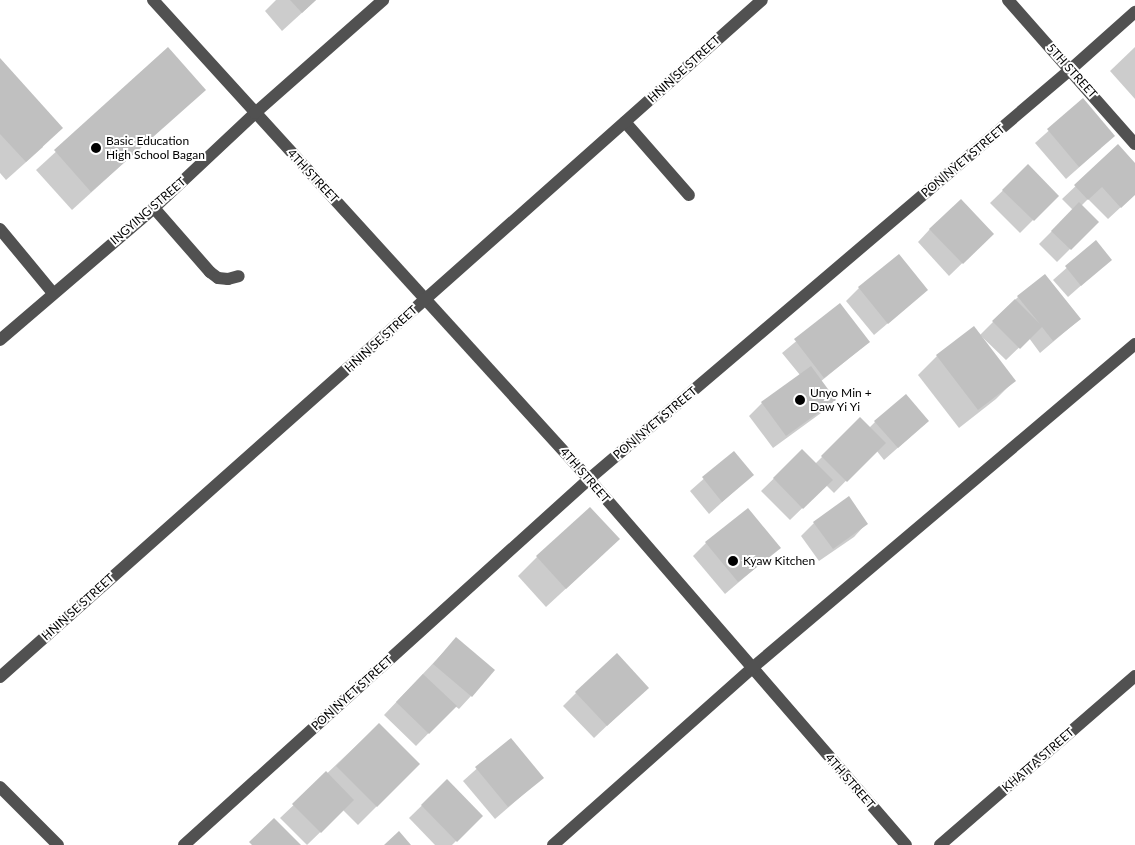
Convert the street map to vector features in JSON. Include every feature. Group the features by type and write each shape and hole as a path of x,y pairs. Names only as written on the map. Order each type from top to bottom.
{"street":[{"name":"4TH STREET","path":"153,0 589,479 751,669 906,845"},
{"name":"INGYING STREET","path":"0,340 154,208 255,113 383,0"},
{"name":"HNIN SE STREET","path":"0,677 762,0"},
{"name":"5TH STREET","path":"1008,0 1071,69 1135,144"},
{"name":"PON NYET STREET","path":"184,845 589,479 1071,69 1135,12"},
{"path":"625,122 689,196"},
{"path":"154,208 210,272 218,278 228,279 239,276"},
{"path":"0,229 53,293"},
{"path":"553,845 751,669 1135,344"},
{"name":"KHATTA STREET","path":"940,845 1135,676"},
{"path":"0,788 58,845"}],"building":[{"path":"290,0 316,0 302,13"},
{"path":"168,47 206,90 91,192 54,150"},
{"path":"0,58 63,128 26,162 0,134"},
{"path":"1083,98 1115,136 1079,167 1047,129"},
{"path":"1118,144 1135,163 1135,195 1121,208 1102,187 1088,200 1074,185"},
{"path":"1028,164 1059,196 1034,221 1002,190"},
{"path":"961,199 994,234 963,264 929,229"},
{"path":"1079,202 1099,222 1071,250 1051,231"},
{"path":"1096,240 1112,260 1081,286 1065,266"},
{"path":"899,254 928,290 888,324 858,287"},
{"path":"1045,274 1081,319 1053,341 1042,327 1020,349 992,321 1015,299 1040,324 1017,296"},
{"path":"840,303 870,342 824,378 794,339"},
{"path":"974,326 1016,381 978,410 936,355"},
{"path":"811,366 836,400 786,436 761,402"},
{"path":"906,394 929,421 898,448 874,421"},
{"path":"860,417 886,443 847,482 821,456"},
{"path":"802,449 833,480 803,509 773,478"},
{"path":"734,451 754,475 722,502 702,477"},
{"path":"849,496 868,524 833,549 813,522"},
{"path":"590,507 620,539 566,589 536,556"},
{"path":"748,508 781,548 738,582 705,542"},
{"path":"456,637 495,670 472,697 433,664"},
{"path":"617,653 649,688 607,726 575,692"},
{"path":"423,674 457,706 429,734 396,702"},
{"path":"379,723 420,764 377,807 336,766"},
{"path":"511,738 544,778 508,807 475,767"},
{"path":"326,771 354,800 321,833 292,804"},
{"path":"447,779 483,816 457,842 421,805"},
{"path":"274,818 301,845 252,845 249,842"},
{"path":"399,831 411,845 384,845"}],"place":[{"name":"Basic Education High School Bagan","path":"96,148"},
{"name":"Unyo Min + Daw Yi Yi","path":"800,400"},
{"name":"Kyaw Kitchen","path":"733,561"}]}
